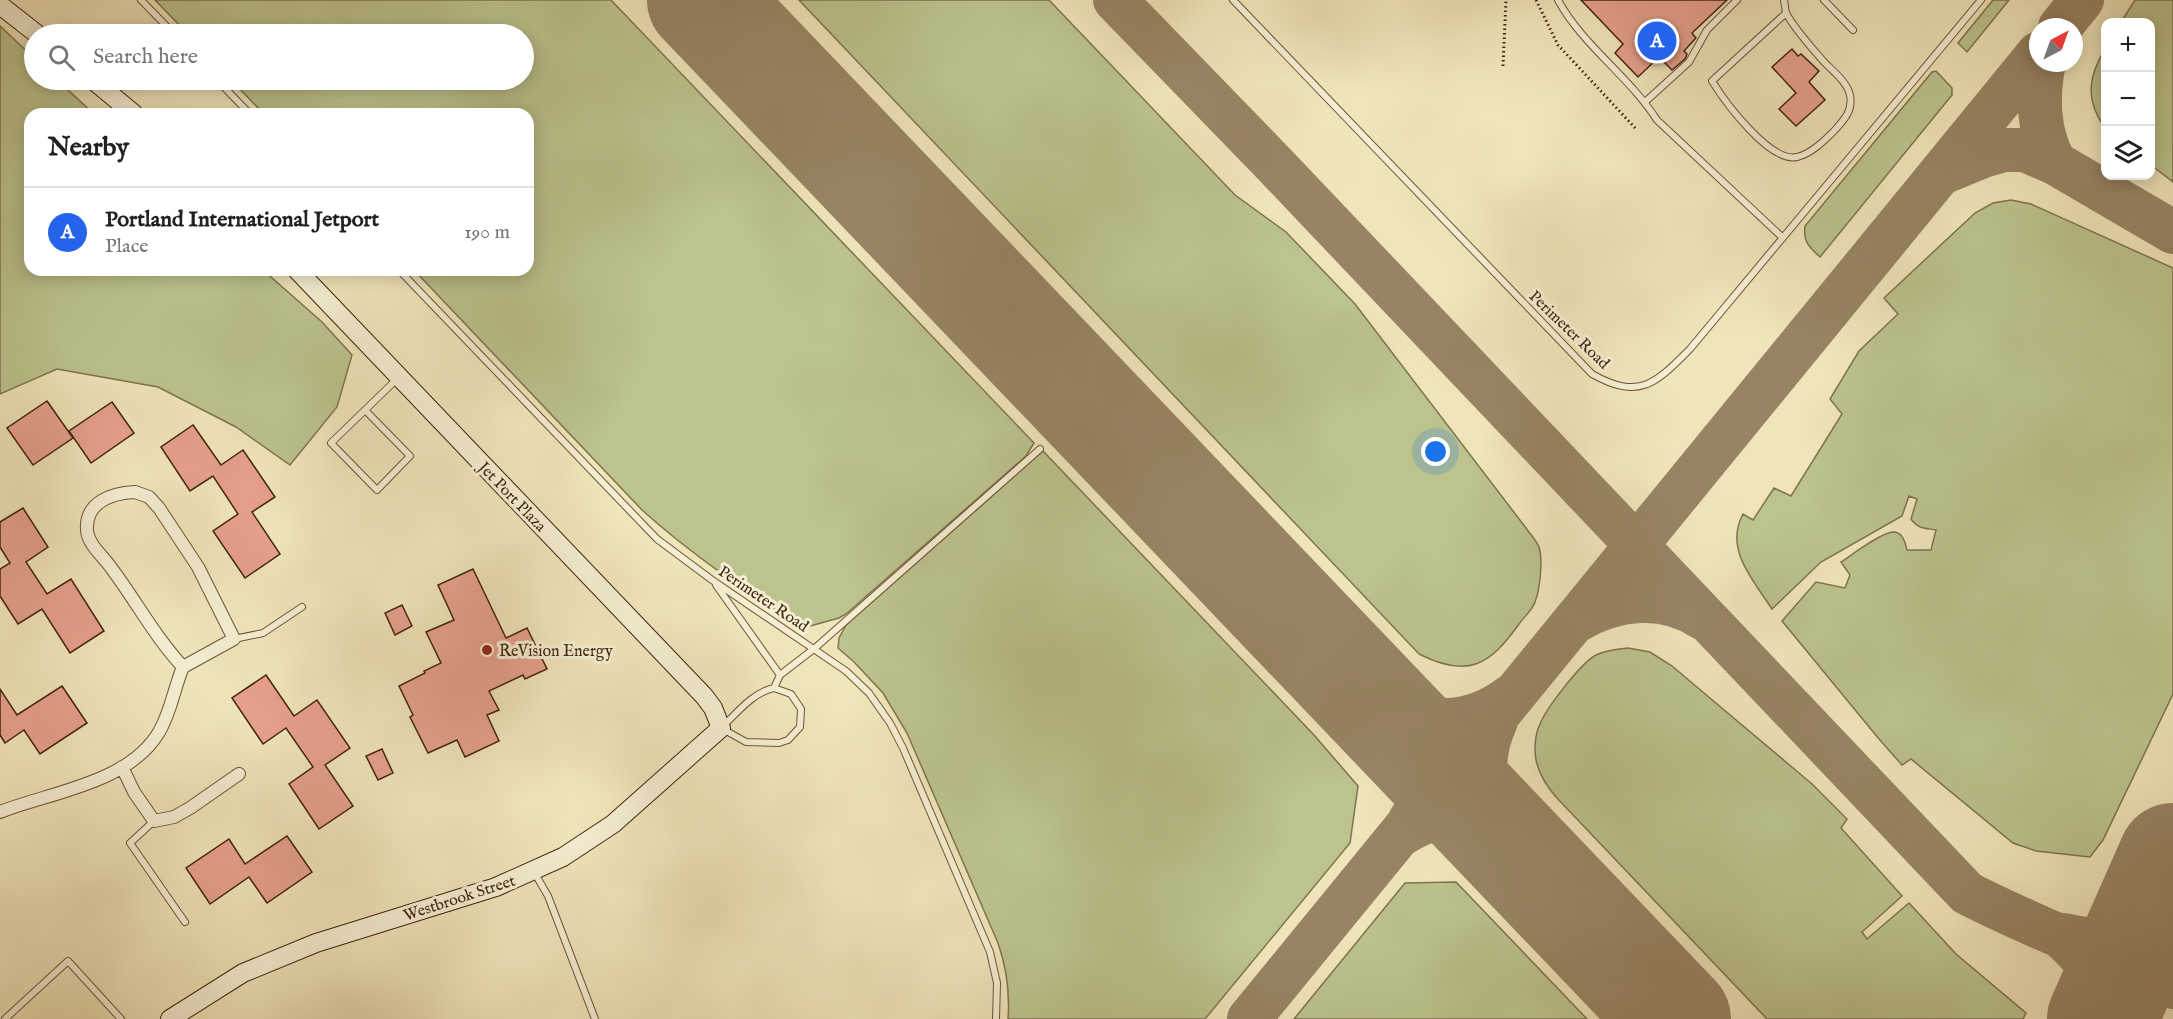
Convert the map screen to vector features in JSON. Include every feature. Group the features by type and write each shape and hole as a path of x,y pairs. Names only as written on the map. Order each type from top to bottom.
{"street":[{"path":"0,5 25,24"},
{"path":"105,90 127,108"},
{"name":"Jet Port Plaza","path":"303,276 704,696 713,708 721,728"},
{"path":"0,812 99,779 122,767 146,749 158,734 183,667 234,639 198,567 149,497 135,492 118,493 101,500 89,514 87,531 92,545 111,567 169,651 183,667"},
{"name":"Westbrook Street","path":"178,1016 243,972 316,943 496,886 563,857 613,824 721,728"},
{"path":"122,767 134,792 154,821 182,812 239,774"}],"lane":[{"path":"141,0 164,24"},
{"name":"Perimeter Road","path":"1233,0 1592,374 1606,382 1628,387 1642,387 1663,377 1690,348 1981,0"},
{"path":"1558,0 1569,20 1645,102 1657,120 1782,237"},
{"path":"1645,102 1689,62 1707,30 1737,0"},
{"path":"1784,0 1786,12 1802,36 1843,82 1851,98 1850,112 1836,128 1817,146 1797,157 1788,157 1769,149 1722,97 1712,81 1786,12"},
{"path":"1824,0 1852,30"},
{"path":"227,90 244,108"},
{"name":"Perimeter Road","path":"405,276 657,539 712,580 846,671 869,693 890,723 903,748 990,952 997,983 996,1019"},
{"path":"365,410 410,456 377,490 331,443 399,376"},
{"path":"774,688 780,675 814,648 1040,449"},
{"path":"712,580 780,675"},
{"path":"234,639 263,633 302,607"},
{"path":"774,688 791,694 801,709 800,727 795,735 779,743 747,742 721,728 765,690 774,688"},
{"path":"154,821 130,843 185,922"},
{"path":"533,871 548,896 595,1019"},
{"path":"5,1019 68,961 121,1019"}],"path":[{"path":"1503,66 1506,0"},
{"path":"1536,0 1558,45 1637,130"}],"green space":[{"path":"155,0 611,0 1034,443 1026,456 846,614 803,628 720,572 642,510 420,276 534,276 534,108 258,108 241,90 534,90 534,24 178,24"},
{"path":"799,0 1049,0 1235,195 1286,232 1355,304 1535,539 1541,559 1537,597 1534,605 1498,650 1476,664 1465,666 1451,666 1419,654"},
{"path":"1993,0 2009,0 1967,52 1958,43"},
{"path":"2135,0 2173,0 2173,182 2155,168 2155,18 2124,18"},
{"path":"0,26 24,49 24,90 68,90 87,108 24,108 24,276 270,276 322,322 352,355 337,407 290,465 236,427 158,387 57,369 0,394"},
{"path":"2101,56 2101,121 2094,108 2091,88"},
{"path":"1936,71 1952,88 1952,95 1820,257 1808,244 1805,226 1932,72"},
{"path":"2011,200 2031,204 2173,268 2173,694 2103,840 2090,857 2036,851 2013,843 1911,759 1902,765 1782,621 1816,582 1845,588 1850,575 1841,562 1887,533 1899,534 1907,550 1931,550 1936,530 1919,526 1911,519 1917,499 1909,496 1902,516 1821,562 1772,609 1743,564 1737,540 1738,527 1743,514 1753,520 1774,488 1791,496 1842,414 1830,399 1859,351 1898,314 1884,298 1975,213 1993,203"},
{"path":"1043,451 1314,735 1358,786 1350,843 1205,1019 1008,1019 1007,981 998,943 907,733 883,693 838,648 839,638 846,625"},
{"path":"1628,648 1650,652 1672,666 1812,784 1847,819 1841,828 1902,896 1862,932 1867,939 1909,903 1956,954 2026,1013 2023,1019 1767,1019 1556,797 1539,771 1535,751 1537,732 1544,716 1557,697 1582,667 1596,655"},
{"path":"1456,882 1587,1019 1294,1019 1405,883"}],"building":[{"path":"1581,0 1727,0 1692,33 1696,38 1684,51 1687,54 1685,59 1672,70 1659,57 1638,77 1615,53 1623,44"},
{"path":"1792,49 1798,56 1801,54 1819,71 1809,82 1825,100 1796,126 1779,109 1796,93 1772,67"},
{"path":"47,401 73,438 33,465 7,428"},
{"path":"112,402 134,433 91,463 69,431"},
{"path":"193,425 221,465 243,450 275,497 252,512 280,554 245,578 213,531 238,514 213,476 190,491 161,447"},
{"path":"23,508 48,547 26,562 47,594 71,579 104,631 70,653 42,609 18,624 0,596 0,569 10,563 0,547 0,522"},
{"name":"ReVision Energy","path":"473,569 506,638 527,628 547,669 525,679 523,675 489,691 499,710 487,715 499,741 465,757 457,740 428,753 410,717 413,715 399,686 441,663 426,632 454,620 438,585"},
{"path":"402,605 412,626 395,635 385,613"},
{"path":"266,675 294,716 317,700 350,748 325,765 353,806 319,829 289,784 313,767 286,728 263,744 232,698"},
{"path":"62,686 87,723 40,754 24,730 5,743 0,735 0,689 17,715"},
{"path":"382,749 393,773 378,780 366,756"},
{"path":"287,836 312,872 267,903 249,877 210,904 186,868 229,839 245,864"}],"taxiway":[{"path":"1115,0 1276,166 1967,893 2173,987"},
{"path":"2067,18 2082,0"},
{"path":"1249,1019 2029,65"},
{"path":"2043,72 2040,88 2042,127 2049,152 2055,163"},
{"path":"1942,173 2004,150 2025,150 2055,163 2173,232"},
{"path":"1576,621 1607,607 1639,601 1671,604 1702,618"},
{"path":"1357,686 1395,708 1433,719 1452,720 1471,717 1491,709 1511,696"},
{"path":"1496,721 1486,754 1486,784 1494,813 1508,844"},
{"path":"1394,725 1409,747 1419,771 1420,796 1409,822"},
{"path":"1399,836 1429,821 1455,818 1480,826 1508,844"},
{"path":"2063,935 2082,939 2107,935 2131,920 2153,901"},
{"path":"2060,936 2086,963 2091,972 2095,992 2095,1019"}],"runway":[{"path":"702,0 1676,1019"},
{"path":"2102,1019 2173,858"}],"place":[{"name":"Portland International Jetport","path":"1657,41"},
{"name":"ReVision Energy","path":"487,650"}]}
